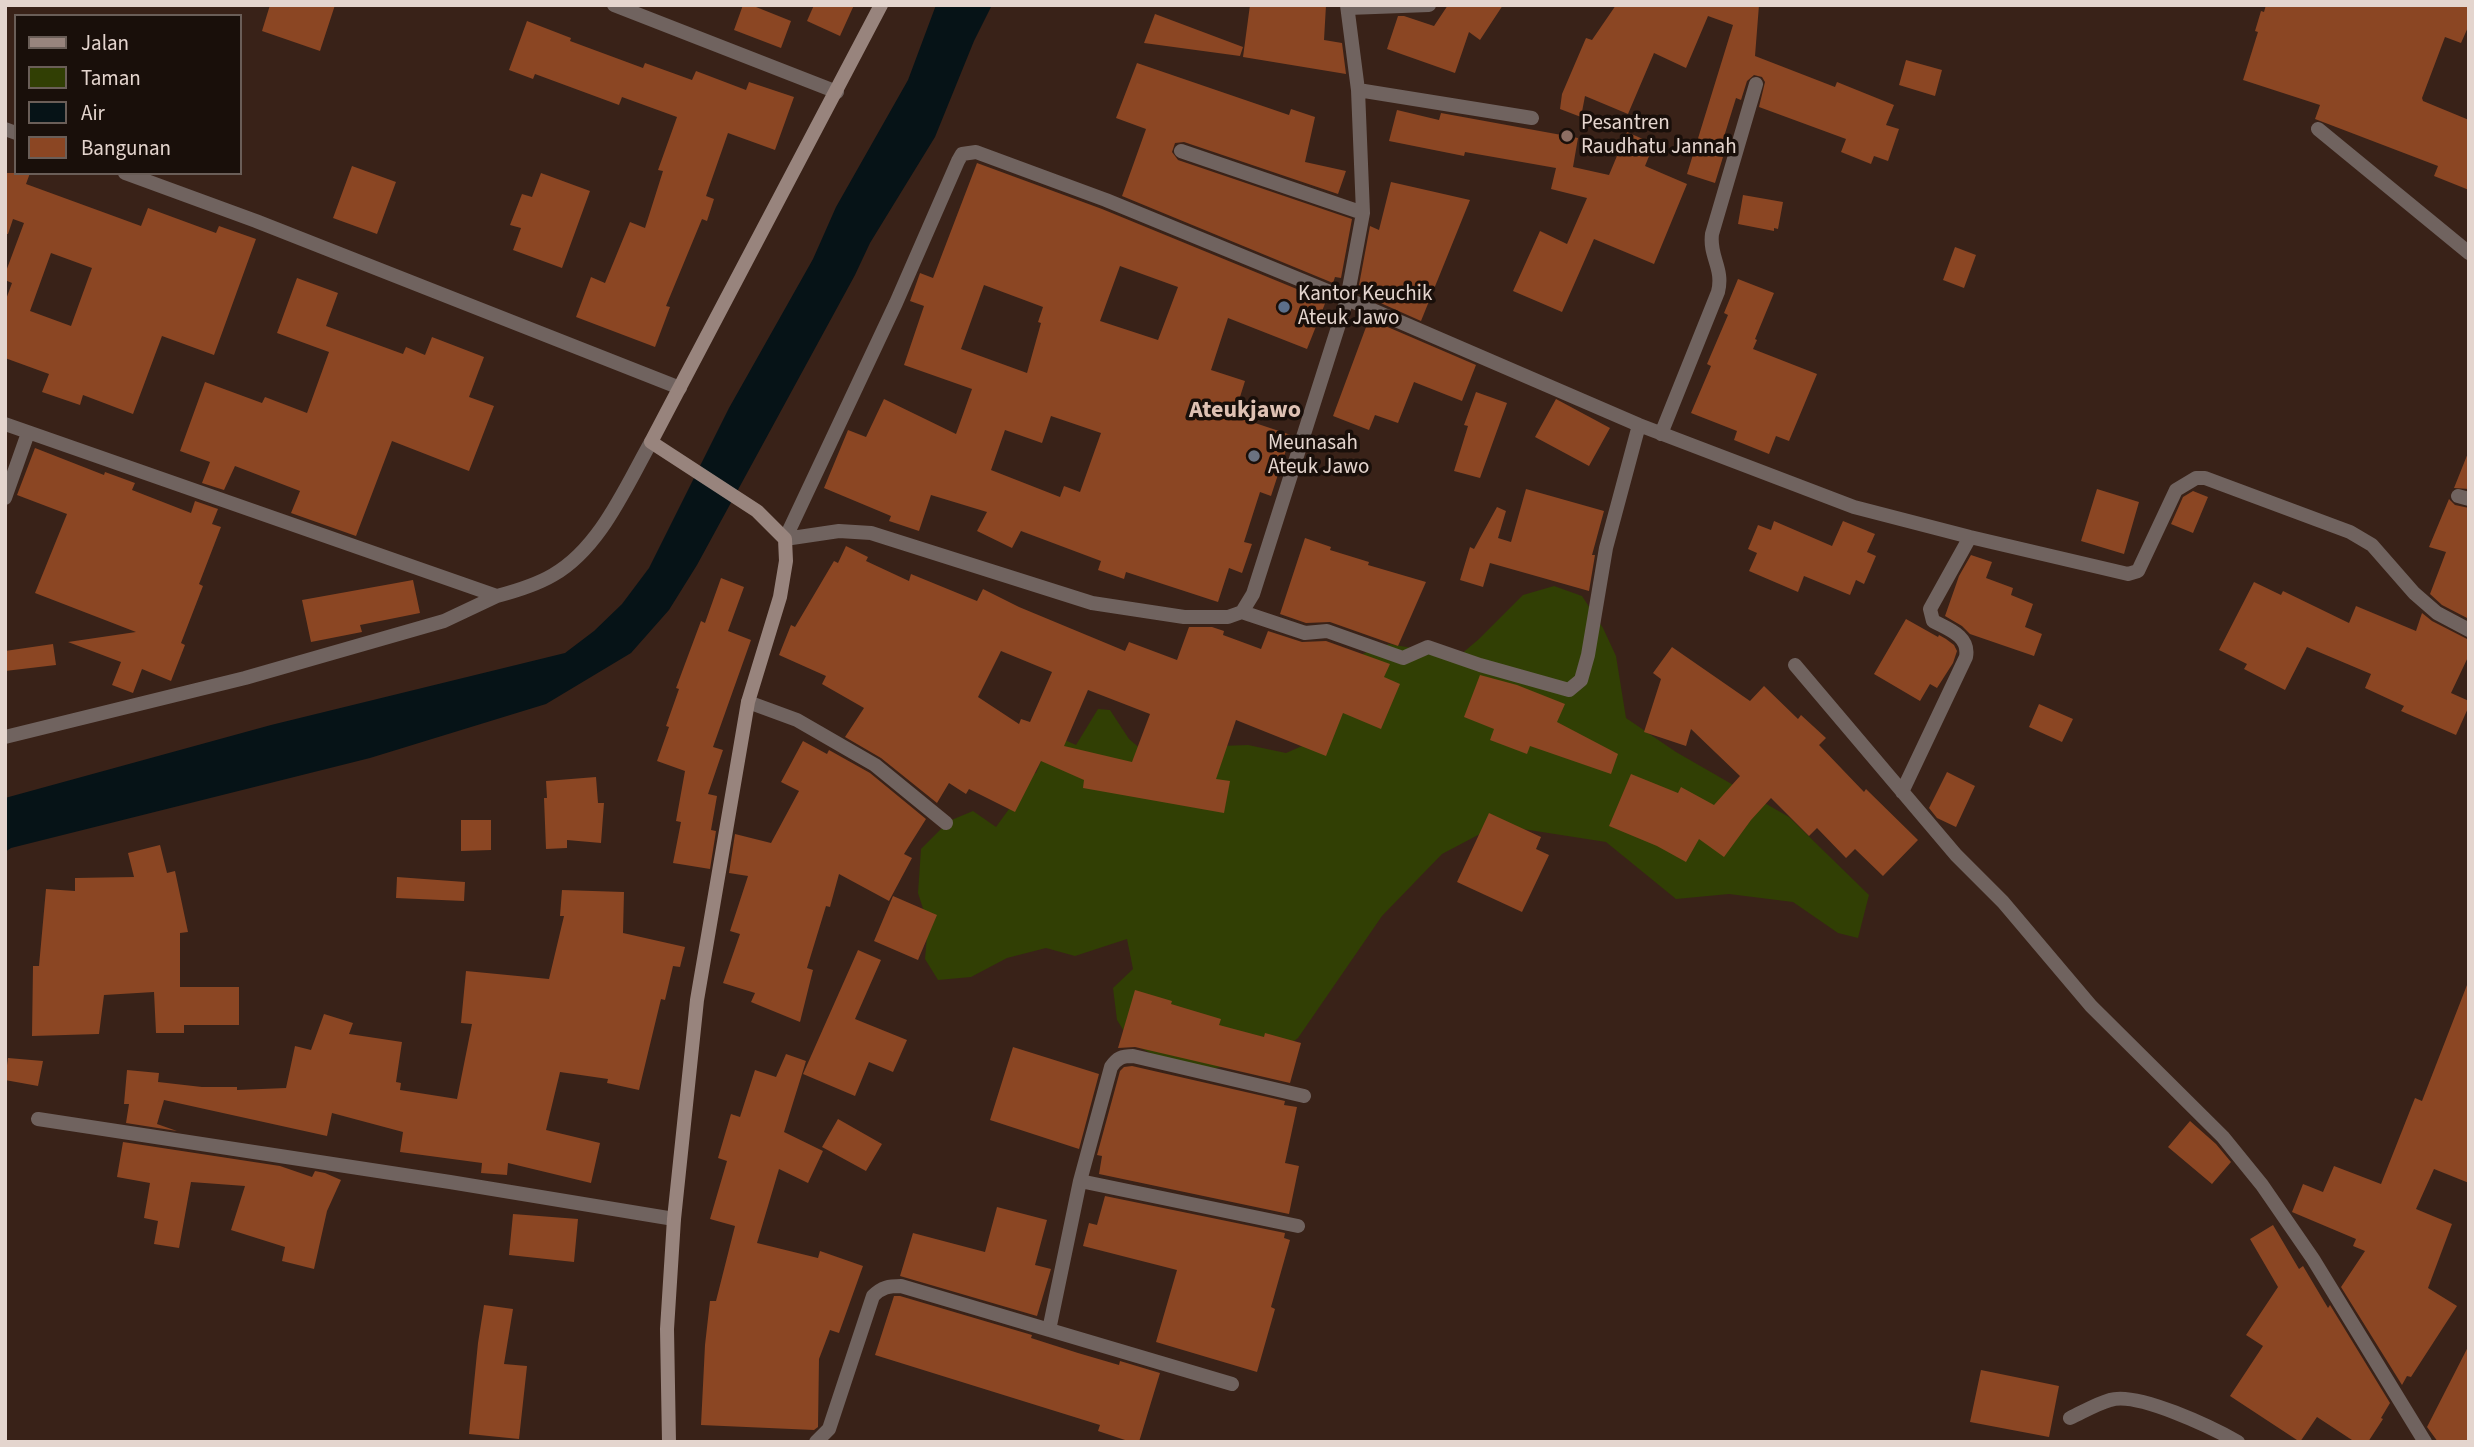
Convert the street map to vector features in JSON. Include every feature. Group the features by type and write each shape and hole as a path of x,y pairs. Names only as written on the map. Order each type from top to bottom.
{"street":[{"path":"614,5 837,92"},
{"path":"5,737 245,678 444,621 497,596 552,576 574,560 604,524 651,442 881,5"},
{"path":"1242,612 1253,594 1347,299 1363,213 1358,90 1348,6 1429,5"},
{"path":"1661,434 1718,292 1720,271 1710,249 1712,234 1756,84"},
{"path":"1358,90 1532,118"},
{"path":"2318,129 2469,253"},
{"path":"1181,151 1363,213"},
{"path":"669,1442 667,1329 674,1219 697,1000 748,702 780,597 786,561 785,539 896,303 962,154 986,153 1347,299 1661,434 1854,507 2129,574 2138,570 2176,490 2196,478 2205,478 2326,523 2372,545 2414,593 2437,613 2469,630"},
{"path":"130,175 680,388"},
{"path":"5,424 497,596"},
{"path":"785,539 839,531 871,533 1092,603 1184,617 1228,617 1242,612 1305,633 1327,631 1403,658 1429,647 1480,665 1569,690 1581,680 1585,667 1606,548 1639,425"},
{"path":"5,498 28,433"},
{"path":"651,442 757,510 785,539"},
{"path":"1902,792 1966,657 1964,640 1955,632 1933,621 1930,609 1970,537"},
{"path":"1795,665 1956,855 2003,902 2091,1006 2222,1137 2262,1185 2313,1259 2425,1442"},
{"path":"748,702 797,720 875,765 946,823"},
{"path":"1049,1330 1080,1181 1111,1067 1116,1059 1123,1056 1304,1096"},
{"path":"38,1119 450,1181 674,1219"},
{"path":"1080,1181 1298,1226"},
{"path":"816,1442 829,1429 873,1296 880,1289 890,1286 901,1286 1232,1384"},
{"path":"2070,1418 2112,1399 2132,1399 2206,1424 2238,1442"}],"green space":[{"path":"1554,586 1582,596 1603,628 1616,656 1626,718 1676,752 1789,817 1869,895 1858,938 1838,933 1793,902 1729,894 1676,899 1606,842 1497,825 1442,854 1382,916 1298,1038 1269,1060 1215,1068 1171,1063 1132,1044 1117,1020 1113,988 1133,969 1127,939 1075,956 1046,948 1007,958 971,977 938,980 925,959 928,924 918,893 921,849 949,821 973,811 996,827 1009,809 1013,777 1036,773 1049,742 1058,737 1076,745 1098,709 1110,710 1129,739 1155,761 1221,746 1248,745 1286,753 1316,740 1344,663 1389,644 1459,656 1523,595"}],"water":[{"path":"936,5 992,5 974,41 935,137 870,243 697,565 669,610 631,653 546,704 370,758 11,848 5,852 5,798 271,725 565,653 594,631 622,604 649,568 729,408 813,259 836,207 908,80"}],"building":[{"path":"270,5 335,5 320,51 262,31"},
{"path":"743,5 751,5 791,21 781,48 734,30"},
{"path":"814,5 854,5 840,36 807,21"},
{"path":"1250,5 1326,5 1324,40 1342,43 1346,74 1243,57"},
{"path":"1448,5 1503,5 1480,40 1469,32 1455,73 1387,49 1398,16 1434,26"},
{"path":"1616,5 1759,5 1755,56 1835,87 1837,82 1894,105 1886,125 1899,129 1888,161 1874,156 1871,164 1841,152 1846,139 1759,107 1765,82 1762,77 1754,75 1747,81 1741,100 1736,98 1718,156 1723,157 1715,183 1687,174 1733,25 1708,16 1686,68 1654,53 1628,114 1585,96 1581,117 1560,109 1562,94 1586,38 1592,40"},
{"path":"2266,5 2469,5 2469,25 2461,43 2445,37 2422,98 2423,101 2469,120 2469,190 2434,176 2438,166 2315,119 2320,105 2243,80 2258,32 2255,31 2261,11 2264,12"},
{"path":"1155,14 1243,47 1240,56 1144,43"},
{"path":"527,21 571,38 570,41 643,68 645,63 692,80 696,71 746,90 749,82 794,97 775,150 728,133 706,196 714,199 707,221 702,219 666,306 670,307 655,347 576,317 591,277 605,283 630,222 645,228 663,171 658,170 677,117 622,97 619,105 535,74 533,79 509,70"},
{"path":"1906,60 1942,70 1935,96 1899,85"},
{"path":"1137,63 1289,115 1291,109 1315,117 1305,162 1346,171 1338,194 1184,142 1175,143 1172,152 1178,160 1352,219 1341,278 1335,277 1333,283 1122,196 1146,129 1116,118"},
{"path":"1397,110 1439,120 1441,113 1578,138 1573,167 1609,175 1627,132 1654,144 1645,166 1687,184 1654,264 1594,239 1562,312 1513,291 1540,231 1567,244 1587,198 1551,189 1556,168 1465,152 1464,156 1389,141"},
{"path":"977,163 1102,209 1326,301 1307,349 1228,318 1211,370 1245,381 1234,416 1291,435 1271,496 1260,492 1244,542 1252,544 1242,573 1229,568 1218,602 1126,572 1124,579 1098,570 1101,561 1021,531 1012,548 977,531 987,512 931,495 919,531 889,521 891,516 824,488 848,430 866,437 884,399 956,434 972,389 904,365 924,306 910,301 920,273 933,278","holes":["1120,266 1178,287 1158,340 1100,321","984,285 1043,307 1027,373 961,349","1051,416 1101,433 1080,492 1064,486 1060,497 991,470 1005,430 1042,443"]},
{"path":"352,166 396,182 377,234 333,218"},
{"path":"5,173 14,173 29,175 26,184 141,226 148,208 216,233 219,226 256,239 214,355 162,336 133,414 83,395 80,405 42,392 49,374 5,358 5,302 12,283 5,280 5,274 24,223 13,219 8,234 5,234","holes":["51,253 92,268 71,326 30,311"]},
{"path":"541,173 590,191 562,268 513,250 521,228 510,225 522,194 532,197"},
{"path":"1391,182 1470,200 1421,321 1376,301 1379,293 1359,285 1370,226 1379,230"},
{"path":"1743,195 1783,202 1778,229 1774,228 1774,231 1738,224"},
{"path":"1955,247 1976,255 1964,288 1943,280"},
{"path":"297,278 338,293 326,326 403,354 406,347 425,355 432,337 484,357 469,397 494,406 469,471 392,441 356,536 291,513 300,491 235,466 224,490 202,483 210,462 180,451 205,382 262,403 265,397 307,413 329,352 277,333"},
{"path":"1738,279 1774,293 1753,349 1817,374 1789,441 1776,436 1769,454 1734,440 1737,431 1691,413 1711,366 1707,364 1728,315 1724,313"},
{"path":"1369,319 1476,365 1462,401 1414,382 1398,423 1375,415 1369,430 1333,416"},
{"path":"1476,392 1507,403 1480,478 1454,471 1468,426 1464,425"},
{"path":"1556,399 1610,428 1589,466 1535,437"},
{"path":"35,448 104,475 105,472 135,483 132,490 191,513 195,501 218,509 212,524 221,527 199,584 203,586 181,643 185,645 171,681 142,669 133,693 112,685 121,662 68,642 136,632 35,593 67,514 17,495"},
{"path":"2468,453 2469,489 2454,488"},
{"path":"1526,489 1604,511 1592,555 1595,555 1589,591 1490,563 1483,587 1460,580 1470,547 1474,549 1497,507 1506,511 1498,538 1511,542"},
{"path":"2097,489 2139,502 2124,554 2081,541"},
{"path":"2193,491 2208,497 2193,533 2171,524 2183,497"},
{"path":"2449,499 2455,505 2469,508 2469,619 2442,605 2430,594 2446,552 2429,547"},
{"path":"1774,521 1832,546 1843,521 1875,534 1867,552 1876,556 1864,584 1856,580 1850,595 1804,576 1798,592 1749,571 1757,553 1748,549 1758,525 1771,530"},
{"path":"1305,538 1331,547 1330,550 1369,562 1368,565 1426,582 1398,646 1330,622 1306,623 1280,614"},
{"path":"846,546 868,557 866,561 909,581 911,574 977,601 983,589 1125,651 1129,642 1177,660 1189,627 1212,627 1224,631 1223,635 1261,649 1268,631 1302,642 1326,641 1390,664 1384,677 1400,684 1381,729 1343,713 1326,756 1236,720 1216,779 1230,781 1224,813 1083,788 1084,780 1041,761 1015,812 969,789 966,794 949,783 937,803 881,758 845,737 864,708 822,684 826,676 779,655 791,625 795,627 834,561 838,563","holes":["1001,651 1052,672 1030,722 1021,719 1019,724 978,697","1088,690 1150,714 1132,762 1064,746"]},
{"path":"1971,555 1992,562 1986,578 2013,588 2011,595 2033,604 2025,627 2042,634 2034,656 1970,634 1945,616 1959,576"},
{"path":"721,578 744,587 728,631 751,640 713,747 723,750 708,794 717,796 711,830 716,831 710,869 673,863 681,822 676,821 685,771 657,761 679,689 676,688 701,621 705,623"},
{"path":"413,580 420,613 360,625 362,632 311,642 302,600"},
{"path":"2254,582 2281,595 2283,591 2349,623 2356,606 2416,631 2422,613 2469,640 2469,655 2451,693 2469,701 2456,735 2401,711 2404,706 2365,688 2371,674 2307,647 2285,690 2244,669 2247,664 2219,650"},
{"path":"1906,619 1946,639 1957,651 1953,663 1937,688 1930,684 1920,701 1874,674"},
{"path":"53,644 56,665 5,671 5,651"},
{"path":"1672,647 1750,701 1764,686 1798,719 1801,715 1826,738 1819,745 1864,792 1866,789 1918,840 1883,876 1855,849 1846,858 1817,828 1809,836 1771,798 1724,857 1699,839 1686,862 1657,846 1609,826 1631,774 1678,793 1681,787 1714,805 1740,776 1691,729 1686,746 1644,732 1661,679 1653,673"},
{"path":"1480,675 1517,685 1565,704 1557,722 1618,754 1611,774 1530,746 1527,754 1490,740 1494,729 1464,717"},
{"path":"2039,704 2073,719 2062,742 2029,727"},
{"path":"803,741 827,754 829,750 870,773 926,819 904,854 912,858 889,901 839,874 830,907 826,906 807,968 813,970 800,1022 751,1002 755,993 723,983 740,934 730,931 748,876 729,873 735,834 771,843 799,791 781,782"},
{"path":"1947,772 1975,786 1956,827 1937,818 1929,808"},
{"path":"596,777 598,803 604,803 601,843 567,840 567,848 546,849 546,781"},
{"path":"1489,813 1541,837 1536,849 1549,855 1522,912 1457,882"},
{"path":"461,820 491,820 491,850 461,851"},
{"path":"160,845 167,873 175,871 188,932 180,933 180,987 239,987 239,1025 184,1025 184,1033 156,1033 154,992 104,995 99,1034 32,1036 33,966 39,966 46,889 75,891 75,878 134,877 128,853"},
{"path":"397,877 465,882 464,901 396,898"},
{"path":"562,890 624,892 623,933 685,947 680,967 673,966 665,1000 661,999 639,1090 607,1083 608,1079 560,1072 546,1130 600,1143 591,1183 508,1163 507,1175 481,1173 482,1163 400,1152 403,1132 332,1113 327,1136 164,1100 157,1124 177,1131 126,1123 129,1104 124,1104 127,1070 159,1073 158,1082 202,1087 237,1087 237,1090 286,1088 295,1046 311,1050 324,1014 353,1023 349,1034 402,1042 396,1082 401,1083 400,1090 457,1099 472,1024 461,1023 466,971 549,979 564,916 560,916"},
{"path":"893,896 937,915 918,960 874,941"},
{"path":"858,950 881,960 855,1019 907,1040 893,1072 869,1062 855,1096 803,1074"},
{"path":"2467,985 2469,1183 2434,1169 2416,1209 2452,1224 2428,1288 2457,1306 2411,1377 2407,1376 2402,1385 2341,1287 2365,1251 2353,1246 2356,1239 2292,1212 2303,1184 2323,1192 2334,1166 2381,1184 2415,1098 2422,1101"},
{"path":"1135,990 1221,1019 1219,1025 1301,1043 1290,1083 1135,1047 1118,1048"},
{"path":"1013,1047 1099,1074 1079,1149 990,1120"},
{"path":"786,1054 806,1061 784,1132 823,1151 808,1183 779,1169 757,1243 818,1258 820,1251 863,1266 839,1333 830,1330 819,1359 818,1427 814,1430 701,1425 710,1301 716,1301 735,1226 710,1219 727,1161 718,1158 731,1114 740,1117 755,1070 776,1077"},
{"path":"8,1058 43,1061 38,1086 5,1080"},
{"path":"1132,1066 1285,1101 1284,1105 1297,1107 1285,1163 1299,1166 1289,1214 1099,1174 1102,1156 1097,1155 1120,1071 1124,1067"},
{"path":"838,1119 882,1144 866,1171 822,1147"},
{"path":"2190,1121 2216,1144 2231,1162 2212,1184 2168,1147"},
{"path":"123,1142 280,1166 312,1177 315,1171 341,1180 327,1211 314,1269 282,1261 285,1247 231,1230 245,1186 191,1182 179,1248 154,1244 158,1221 144,1218 150,1183 117,1177"},
{"path":"1105,1196 1285,1233 1284,1238 1290,1240 1271,1307 1275,1309 1257,1372 1156,1342 1177,1270 1083,1246 1089,1223 1097,1225"},
{"path":"997,1207 1047,1220 1035,1265 1051,1269 1037,1316 900,1276 913,1233 985,1252"},
{"path":"513,1214 578,1219 574,1262 509,1255"},
{"path":"2273,1225 2299,1269 2303,1266 2328,1308 2330,1305 2390,1403 2368,1442 2355,1442 2317,1417 2300,1442 2230,1396 2263,1346 2246,1335 2278,1287 2250,1239"},
{"path":"894,1296 1032,1335 1031,1338 1119,1365 1120,1361 1160,1373 1139,1442 1098,1431 1100,1425 875,1355"},
{"path":"484,1305 513,1309 504,1364 527,1366 519,1439 469,1434"},
{"path":"2469,1345 2469,1442 2438,1442 2427,1427"},
{"path":"1981,1370 2059,1386 2049,1437 1970,1422"}],"place":[{"name":"Pesantren Raudhatu Jannah","path":"1567,136"},
{"name":"Kantor Keuchik Ateuk Jawo","path":"1284,307"},
{"name":"Meunasah Ateuk Jawo","path":"1254,456"}],"district":[{"name":"Ateukjawo","path":"1245,412"}]}
